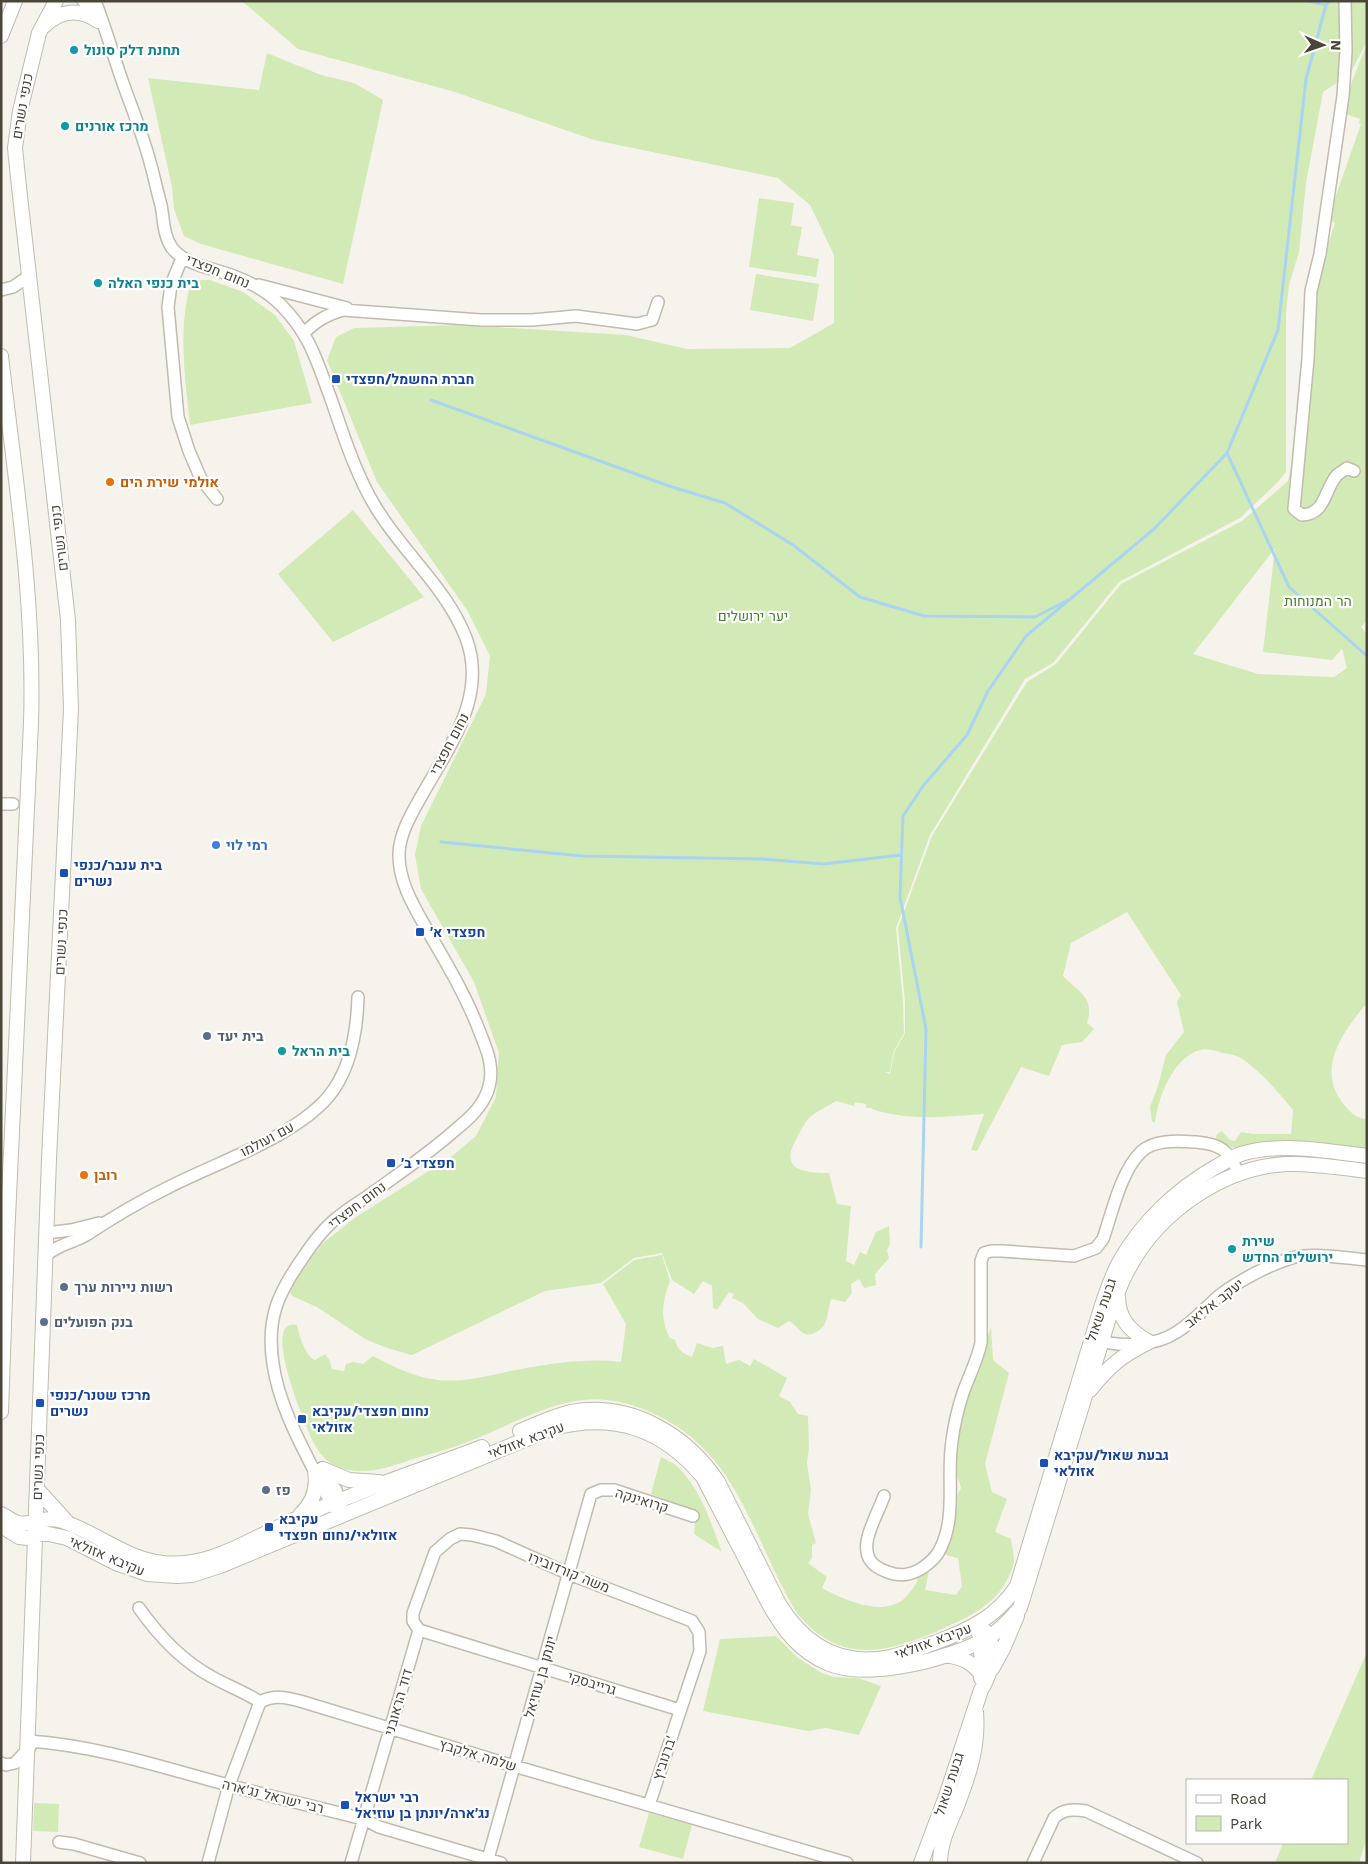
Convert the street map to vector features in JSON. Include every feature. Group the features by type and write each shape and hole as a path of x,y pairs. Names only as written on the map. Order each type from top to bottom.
{"street":[{"name":"כנפי נשרים","path":"24,1863 32,1744 36,1521 45,1257 71,725 71,655 16,148 21,103 39,33 56,1"},
{"name":"נחום חפצדי","path":"82,1 98,21 109,42"},
{"name":"נחום חפצדי","path":"95,1 149,157 162,211 164,233 171,247 182,258 234,275 255,286 283,306 304,333 316,354 330,397 365,488 376,510 446,601 458,621 471,653 472,687 469,704 462,723 409,818 399,849 403,882 414,907 461,988 485,1046 491,1066 490,1086 484,1099 470,1118 435,1148 333,1221 317,1237 288,1279 279,1296 274,1312 272,1361 281,1398 305,1450 319,1470 331,1480 336,1502 342,1515"},
{"path":"1345,1 1346,51 1343,96 1320,254 1312,291 1308,359 1294,508 1302,515 1310,515 1317,510 1337,475 1347,468 1354,471"},
{"path":"1,36 12,3"},
{"path":"39,33 53,19 68,12 86,14 98,21"},
{"path":"182,258 171,285 168,307 178,417 201,479 217,499"},
{"path":"1,290 13,287 29,276"},
{"path":"246,281 356,311"},
{"path":"304,333 316,321 328,314 342,310 481,320 532,320 576,316 637,324 652,320 658,302"},
{"path":"1,356 32,649 31,723 7,1239 1,1412"},
{"name":"עם ועולמו","path":"45,1257 54,1249 84,1237 105,1221 167,1188 285,1131 310,1114 328,1097 339,1081 349,1057 358,1020 358,996"},
{"path":"884,1496 867,1542 870,1560 877,1567 897,1574 909,1574 922,1568 932,1560 938,1552 947,1529 950,1512 949,1475 952,1440 959,1405 978,1356 981,1343 981,1262 984,1253 1002,1251 1074,1256 1096,1248 1102,1239 1126,1173 1141,1151 1156,1145 1173,1141 1199,1142 1220,1146 1232,1157 1238,1173"},
{"name":"גבעת שאול","path":"985,1639 1008,1622 1020,1608 1085,1397 1111,1278 1120,1260 1145,1226 1161,1208 1196,1178 1232,1157 1263,1150 1286,1149 1321,1150 1367,1156"},
{"name":"גבעת שאול","path":"921,1863 946,1796 985,1674 985,1639 978,1624 1004,1604 1017,1586 1096,1340 1130,1266 1153,1233 1186,1202 1238,1173 1253,1168 1287,1164 1320,1165 1367,1171"},
{"name":"עם ועולמו","path":"46,1233 71,1230 105,1221"},
{"name":"יעקב אליאב","path":"1096,1340 1120,1344 1149,1342 1177,1332 1242,1280 1295,1257 1367,1260"},
{"path":"1085,1397 1108,1368 1119,1358 1149,1342 1126,1325 1118,1306 1118,1291"},
{"name":"עקיבא אזולאי","path":"1,1514 19,1523 51,1518 69,1524 139,1558 151,1561 174,1564 196,1562 212,1558 336,1502 555,1417 571,1412 618,1413 649,1422 666,1431 682,1441 708,1468 718,1482 788,1619 806,1639 819,1647 844,1657 875,1659 891,1657 944,1639 978,1624"},
{"name":"עקיבא אזולאי","path":"1,1526 19,1537 28,1538 47,1533 68,1538 133,1570 147,1574 177,1576 199,1573 553,1428 585,1421 614,1423 644,1432 662,1441 691,1463 703,1477 778,1621 800,1646 813,1656 840,1667 866,1670 898,1667 945,1655 985,1639"},
{"path":"296,1519 308,1507 314,1496 319,1470 349,1480 388,1482"},
{"path":"37,1489 69,1524"},
{"name":"קרואינקה","path":"591,1494 601,1490 614,1490 693,1516"},
{"name":"יונתן בן עוזיאל","path":"488,1859 591,1494"},
{"name":"משה קורדובירו","path":"420,1630 413,1621 413,1612 430,1561 440,1546 450,1538 460,1534 496,1541 569,1574 692,1621 696,1626 701,1641 700,1650 680,1710"},
{"path":"35,1562 41,1551 48,1544 57,1539 68,1538"},
{"path":"139,1608 162,1637 184,1658 211,1677 260,1702 229,1785 208,1863"},
{"path":"945,1655 966,1660 985,1674 1003,1649 1020,1608"},
{"name":"גרייבסקי","path":"420,1630 680,1710"},
{"name":"דוד הראובני","path":"352,1863 420,1630"},
{"name":"שלמה אלקבץ","path":"260,1702 272,1697 284,1697 847,1863"},
{"name":"גבעת שאול","path":"940,1863 942,1844 967,1781 975,1749 976,1704"},
{"name":"ברנוביץ'","path":"648,1805 680,1710"},
{"path":"1,1763 6,1765 15,1763 32,1744"},
{"name":"רבי ישראל נג'ארה","path":"32,1744 70,1745 120,1755 364,1819 378,1826 501,1863"},
{"path":"946,1796 953,1803 954,1814"},
{"path":"1034,1863 1047,1831 1060,1812 1076,1809 1086,1810 1197,1863"},
{"path":"59,1842 74,1844 140,1863"}],"green space":[{"name":"יער ירושלים","path":"242,1 1367,1 1367,41 1350,74 1323,92 1306,183 1299,252 1289,285 1286,313 1286,472 1240,518 1119,582 1053,663 1025,679 930,835 896,928 904,1033 893,1053 890,1072 885,1072 890,1074 894,1053 905,1033 905,1002 898,928 932,836 1027,682 1056,664 1121,584 1242,521 1288,481 1304,414 1315,284 1335,223 1328,218 1361,124 1359,123 1360,119 1343,113 1349,89 1367,44 1367,620 1361,627 1367,634 1367,1003 1342,1037 1332,1063 1332,1076 1335,1089 1342,1102 1356,1116 1367,1119 1367,1150 1238,1149 1215,1142 1217,1134 1222,1131 1230,1140 1235,1141 1241,1132 1253,1134 1291,1134 1293,1110 1249,1063 1232,1055 1203,1049 1190,1054 1174,1070 1159,1102 1155,1123 1152,1121 1150,1107 1166,1055 1184,1032 1177,1002 1181,995 1127,912 1071,943 1063,976 1084,996 1089,1008 1087,1023 1094,1029 1082,1042 1062,1045 1049,1076 1021,1067 977,1151 971,1150 984,1114 914,1117 886,1113 872,1109 874,1093 872,1108 866,1108 866,1104 855,1102 854,1106 836,1101 807,1120 792,1149 790,1157 796,1168 811,1172 829,1173 837,1204 851,1206 846,1261 854,1265 860,1252 866,1255 876,1232 889,1226 890,1244 887,1250 889,1258 875,1274 876,1285 864,1288 859,1279 851,1284 852,1293 845,1302 831,1299 825,1323 816,1332 808,1335 805,1334 789,1321 778,1328 758,1319 743,1303 732,1298 734,1294 729,1292 717,1310 713,1308 712,1286 703,1281 694,1294 672,1280 662,1253 634,1258 601,1283 545,1291 412,1355 365,1339 317,1307 292,1296 290,1292 302,1269 323,1243 356,1217 451,1157 476,1136 496,1097 499,1053 474,982 421,889 415,855 421,826 486,694 490,656 467,610 377,482 327,360 336,337 354,328 462,325 626,335 687,349 790,348 834,323 834,255 810,205 778,178 594,140 455,92 298,49","holes":["1275,548 1263,652 1332,660 1342,649 1347,668 1334,677 1258,674 1193,654"]},
{"path":"267,53 321,75 354,83 383,100 343,284 201,244 184,236 174,209 172,187 148,78 259,90"},
{"path":"759,198 794,203 791,225 802,227 797,255 819,259 816,277 749,267"},
{"path":"756,274 819,284 813,321 750,310"},
{"path":"192,280 210,280 243,292 275,315 294,341 312,403 190,425 184,370 183,333 187,297"},
{"path":"353,510 424,597 333,642 278,574"},
{"path":"662,1255 670,1281 665,1295 663,1317 670,1338 675,1340 681,1351 692,1357 697,1343 712,1348 723,1346 726,1364 739,1360 750,1366 754,1359 787,1378 779,1396 790,1402 798,1414 808,1416 809,1448 807,1463 811,1490 808,1514 816,1543 812,1545 812,1558 808,1563 827,1577 822,1588 855,1603 868,1606 880,1607 902,1601 915,1586 918,1575 929,1571 925,1590 956,1595 962,1586 958,1558 941,1554 953,1503 961,1488 953,1471 956,1439 966,1394 991,1327 993,1360 1009,1373 985,1464 992,1492 1007,1499 995,1532 1011,1539 1014,1562 1007,1580 995,1597 979,1610 962,1620 903,1644 865,1650 848,1648 830,1641 813,1630 797,1613 783,1589 747,1512 717,1464 699,1444 676,1426 644,1409 620,1402 595,1399 568,1402 540,1411 457,1446 374,1470 353,1471 332,1464 320,1453 314,1443 298,1405 287,1369 283,1351 283,1336 287,1327 297,1325 303,1345 311,1358 315,1360 325,1354 330,1361 332,1369 344,1371 346,1364 353,1362 363,1364 373,1356 412,1374 429,1379 449,1381 558,1363 584,1361 621,1362 626,1324 603,1284 634,1260"},
{"path":"661,1457 678,1467 693,1486 709,1518 722,1552 694,1534 696,1511 651,1494"},
{"path":"776,1636 798,1658 822,1673 833,1677 858,1678 881,1686 859,1735 826,1728 808,1731 703,1711 720,1639"},
{"path":"1367,1652 1367,1837 1359,1863 1275,1863 1283,1844 1348,1844 1348,1779 1311,1779"},
{"path":"34,1803 59,1804 58,1832 33,1831"},
{"path":"649,1813 692,1825 683,1859 639,1847"}],"waterway":[{"path":"1309,1 1326,5"},
{"path":"921,1247 926,1029 900,897 903,816 923,786 967,735 988,691 1026,636 1154,529 1227,453 1278,330 1306,79 1326,5 1329,1"},
{"path":"431,400 672,487 725,503 793,545 860,597 924,616 1035,617 1068,600"},
{"path":"1227,453 1289,587 1367,656"},
{"path":"441,842 582,856 762,859 823,864 901,855"}],"place":[{"name":"תחנת דלק סונול","path":"74,50"},
{"name":"מרכז אורנים","path":"65,126"},
{"name":"בית כנפי האלה","path":"98,283"},
{"name":"חברת החשמל/חפצדי","path":"336,379"},
{"name":"אולמי שירת הים","path":"110,482"},
{"name":"רמי לוי","path":"216,845"},
{"name":"בית ענבר/כנפי נשרים","path":"64,873"},
{"name":"חפצדי א׳","path":"420,932"},
{"name":"בית יעד","path":"207,1036"},
{"name":"בית הראל","path":"282,1051"},
{"name":"חפצדי ב׳","path":"391,1163"},
{"name":"רובן","path":"84,1175"},
{"name":"שירת ירושלים החדש","path":"1232,1249"},
{"name":"רשות ניירות ערך","path":"64,1287"},
{"name":"בנק הפועלים","path":"44,1322"},
{"name":"מרכז שטנר/כנפי נשרים","path":"40,1403"},
{"name":"נחום חפצדי/עקיבא אזולאי","path":"302,1419"},
{"name":"גבעת שאול/עקיבא אזולאי","path":"1044,1463"},
{"name":"פז","path":"266,1490"},
{"name":"עקיבא אזולאי/נחום חפצדי","path":"269,1527"},
{"name":"רבי ישראל נג׳ארה/יונתן בן עוזיאל","path":"345,1805"}],"park label":[{"name":"הר המנוחות","path":"1318,601"}]}
